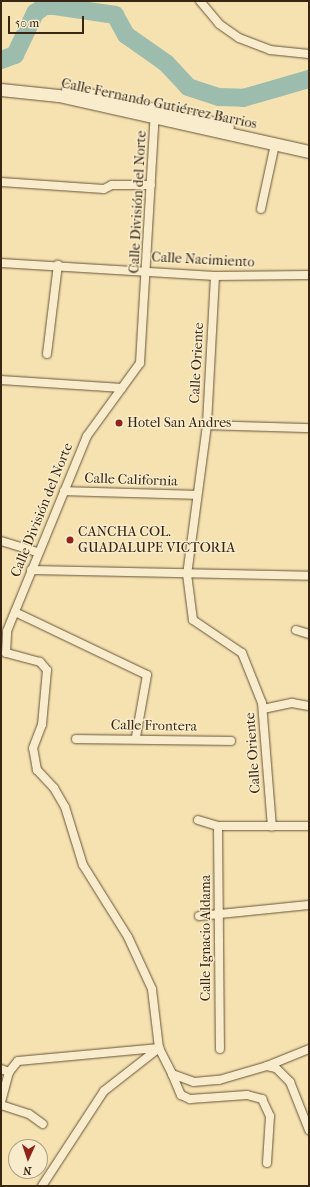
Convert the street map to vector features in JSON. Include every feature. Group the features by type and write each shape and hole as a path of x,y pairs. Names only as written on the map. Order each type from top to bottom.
{"main road":[{"name":"Calle Fernando Gutiérrez Barrios","path":"1,83 60,88 155,116 309,144"},
{"name":"Calle Fernando Gutiérrez Barrios","path":"1,90 59,96 155,116 309,152"}],"street":[{"path":"200,1 219,24 239,38 270,50 308,55"},
{"name":"Calle División del Norte","path":"155,116 147,270 140,363 87,436 38,552 7,631 6,653 40,662 47,670 42,725 32,748 36,770 54,788 65,807 83,865 128,937 152,989 159,1048"},
{"path":"261,209 275,144"},
{"path":"1,182 104,189 112,185 151,185"},
{"name":"Calle Nacimiento","path":"1,263 147,270 215,276 309,275"},
{"path":"47,354 58,265"},
{"name":"Calle Oriente","path":"215,276 207,425 187,574 193,620 242,653 263,709 272,827"},
{"path":"1,380 122,388"},
{"path":"207,425 309,428"},
{"name":"Calle California","path":"64,491 197,495"},
{"path":"1,541 38,552"},
{"path":"31,570 309,576"},
{"path":"15,612 146,675 136,737"},
{"path":"296,630 309,634"},
{"path":"263,709 292,703 309,706"},
{"name":"Calle Frontera","path":"76,738 136,737 231,741"},
{"path":"198,820 218,826 309,826"},
{"name":"Calle Ignacio Aldama","path":"218,826 220,1049"},
{"path":"199,916 309,905"},
{"path":"1,1102 9,1072 18,1061 159,1048"},
{"path":"159,1048 181,1095 190,1100 247,1094 262,1099 270,1116 267,1163"},
{"path":"42,1186 104,1091 159,1048"},
{"path":"172,1074 185,1080 206,1082 267,1066 309,1049"},
{"path":"267,1066 276,1068 290,1082 309,1130"},
{"path":"1,1069 9,1072"},
{"path":"1,1105 29,1114 43,1124"}],"waterway":[{"path":"1,60 15,55 35,13 45,6 55,6 115,15 126,35 166,63 188,87 219,97 243,98 309,79"}],"place":[{"name":"Hotel San Andres","path":"119,423"},
{"name":"CANCHA COL. GUADALUPE VICTORIA","path":"70,540"}]}
